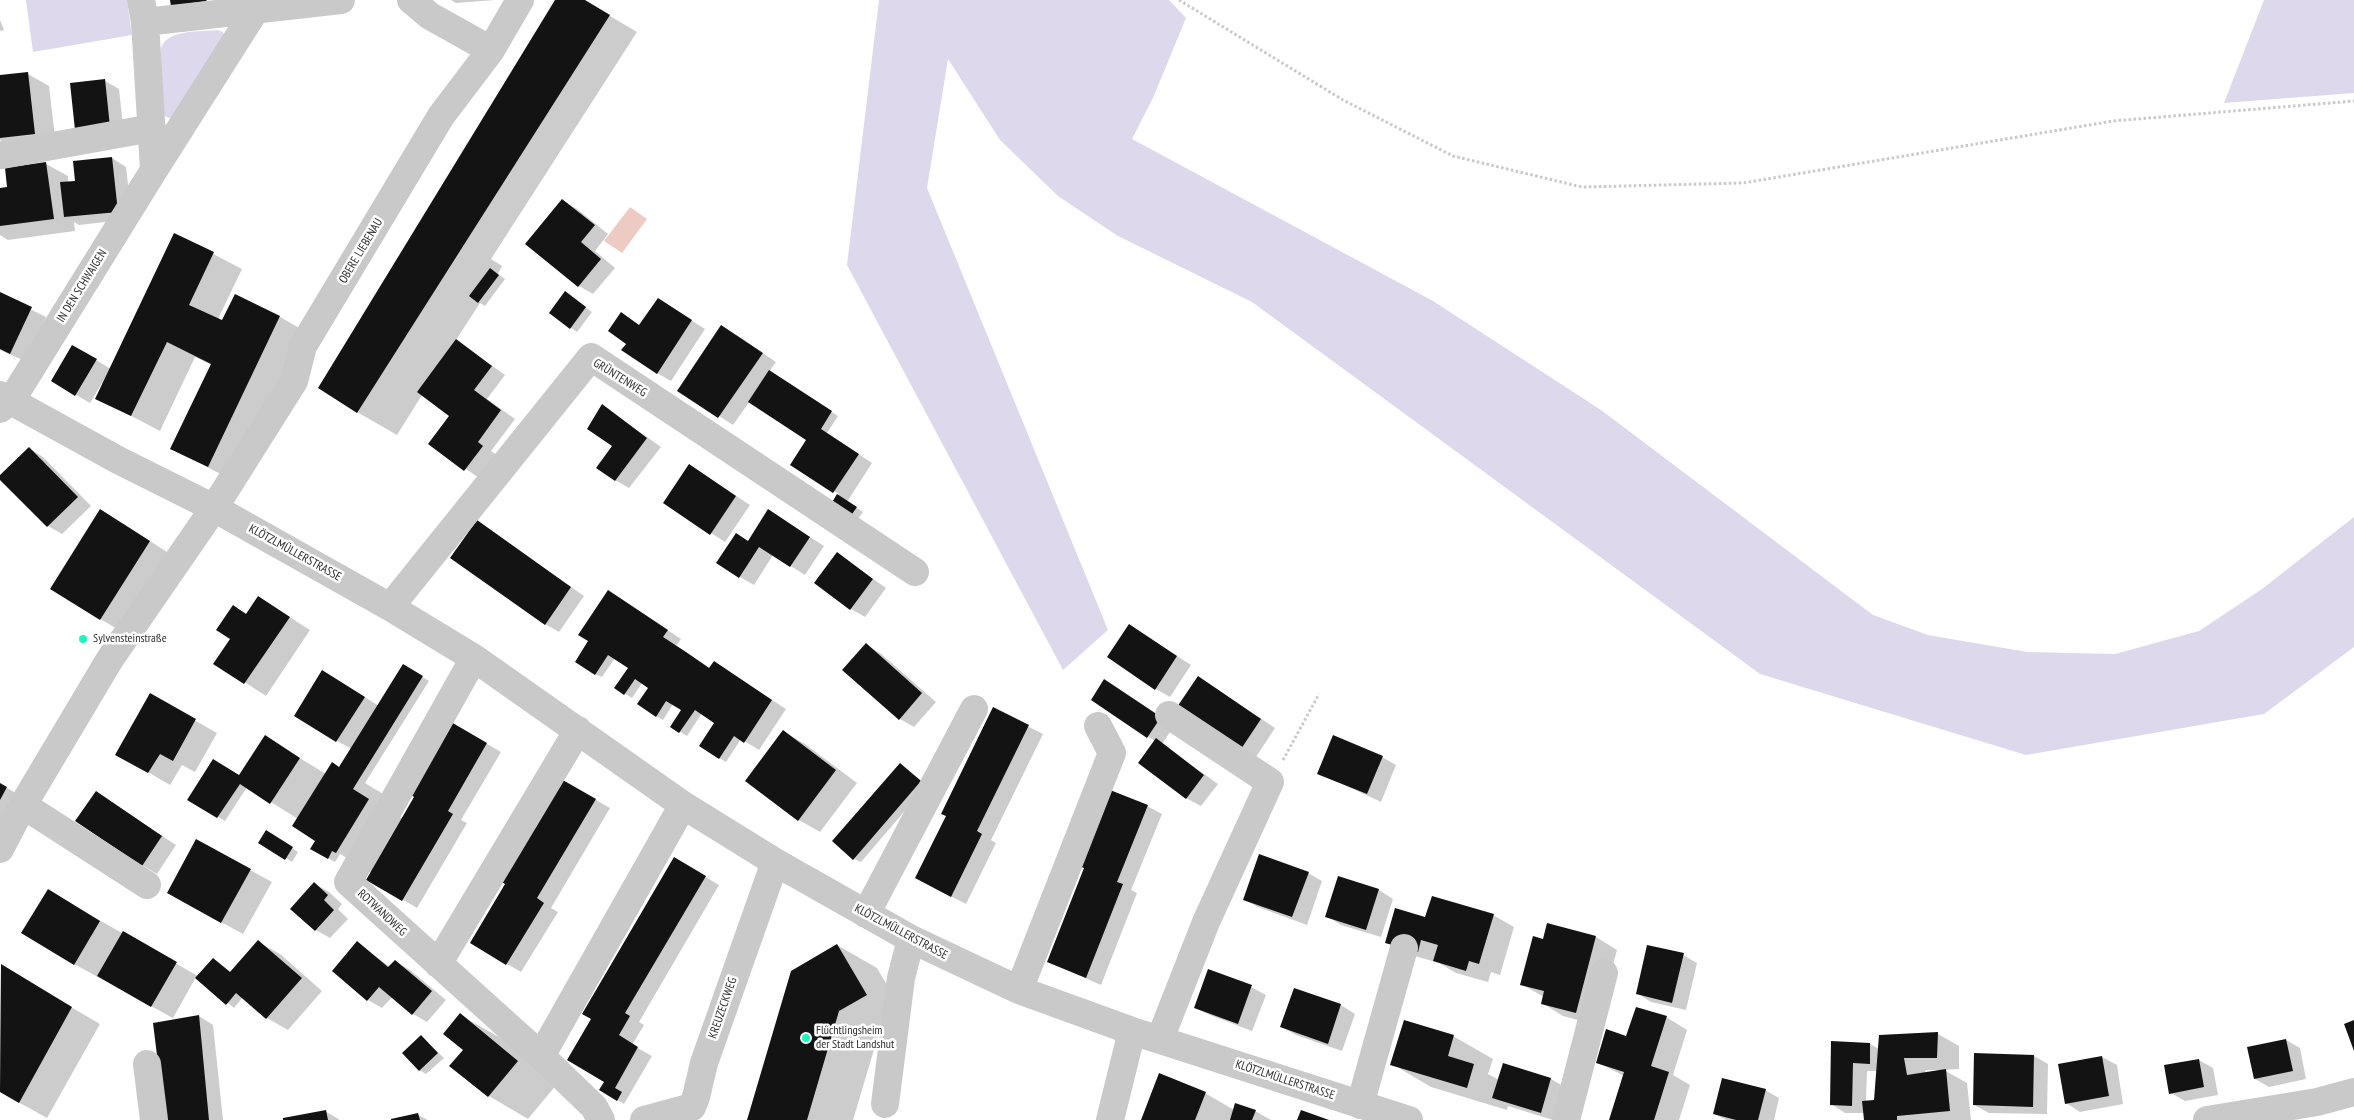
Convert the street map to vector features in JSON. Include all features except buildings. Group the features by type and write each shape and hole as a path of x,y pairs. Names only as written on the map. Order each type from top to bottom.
{"street":[{"path":"154,170 143,11 256,9 341,0"},
{"path":"411,0 430,16 491,50"},
{"name":"OBERE LIEBENAU","path":"214,508 294,381 303,346 441,116 491,50 520,0"},
{"name":"IN DEN SCHWAIGEN","path":"4,402 256,9"},
{"path":"2,155 152,128"},
{"name":"GRÜNTENWEG","path":"390,607 591,357 915,572"},
{"name":"KLÖTZLMÜLLERSTRASSE","path":"4,402 214,508 390,607 474,658 683,805 775,862 911,939 1019,990 1132,1031 1409,1120"},
{"path":"0,849 23,805 110,659 214,508"},
{"name":"ROTWANDWEG","path":"474,658 348,882 541,1056 594,1107 601,1120"},
{"path":"866,914 974,709"},
{"path":"1160,1039 1206,922 1270,782 1169,715"},
{"path":"1019,990 1112,753 1098,726"},
{"path":"438,964 578,730"},
{"path":"23,805 147,886"},
{"path":"541,1056 683,805"},
{"name":"KREUZECKWEG","path":"644,1120 692,1107 704,1064 775,862"},
{"path":"885,1104 901,978 911,939"},
{"path":"1360,1105 1404,948"},
{"path":"1566,1120 1604,973"},
{"path":"1110,1120 1132,1031"},
{"path":"147,1064 154,1120"},
{"path":"2207,1120 2317,1102 2354,1092"}],"path":[{"path":"1179,0 1343,100 1453,156 1582,187 1743,182 2113,122 2354,101"},
{"path":"1270,782 1319,694"}],"shaded area":[{"path":"26,0 127,0 132,35 33,52"},
{"path":"879,0 1169,0 1186,18 1153,98 1132,139 1433,301 1601,410 1873,615 1928,635 2027,652 2115,654 2199,631 2262,589 2354,517 2354,647 2264,714 2026,755 1760,674 1252,302 1118,236 1058,196 1000,140 948,59 927,188 1108,630 1063,670 847,265"},
{"path":"2264,0 2354,0 2354,93 2224,103"},
{"path":"218,30 223,32 225,38 172,119 166,117 161,109 161,48 170,37 177,34"},
{"path":"630,207 647,219 622,253 604,241"}],"place":[{"name":"Sylvensteinstraße","path":"83,639"},
{"name":"Flüchtlingsheim der Stadt Landshut","path":"806,1038"}]}
